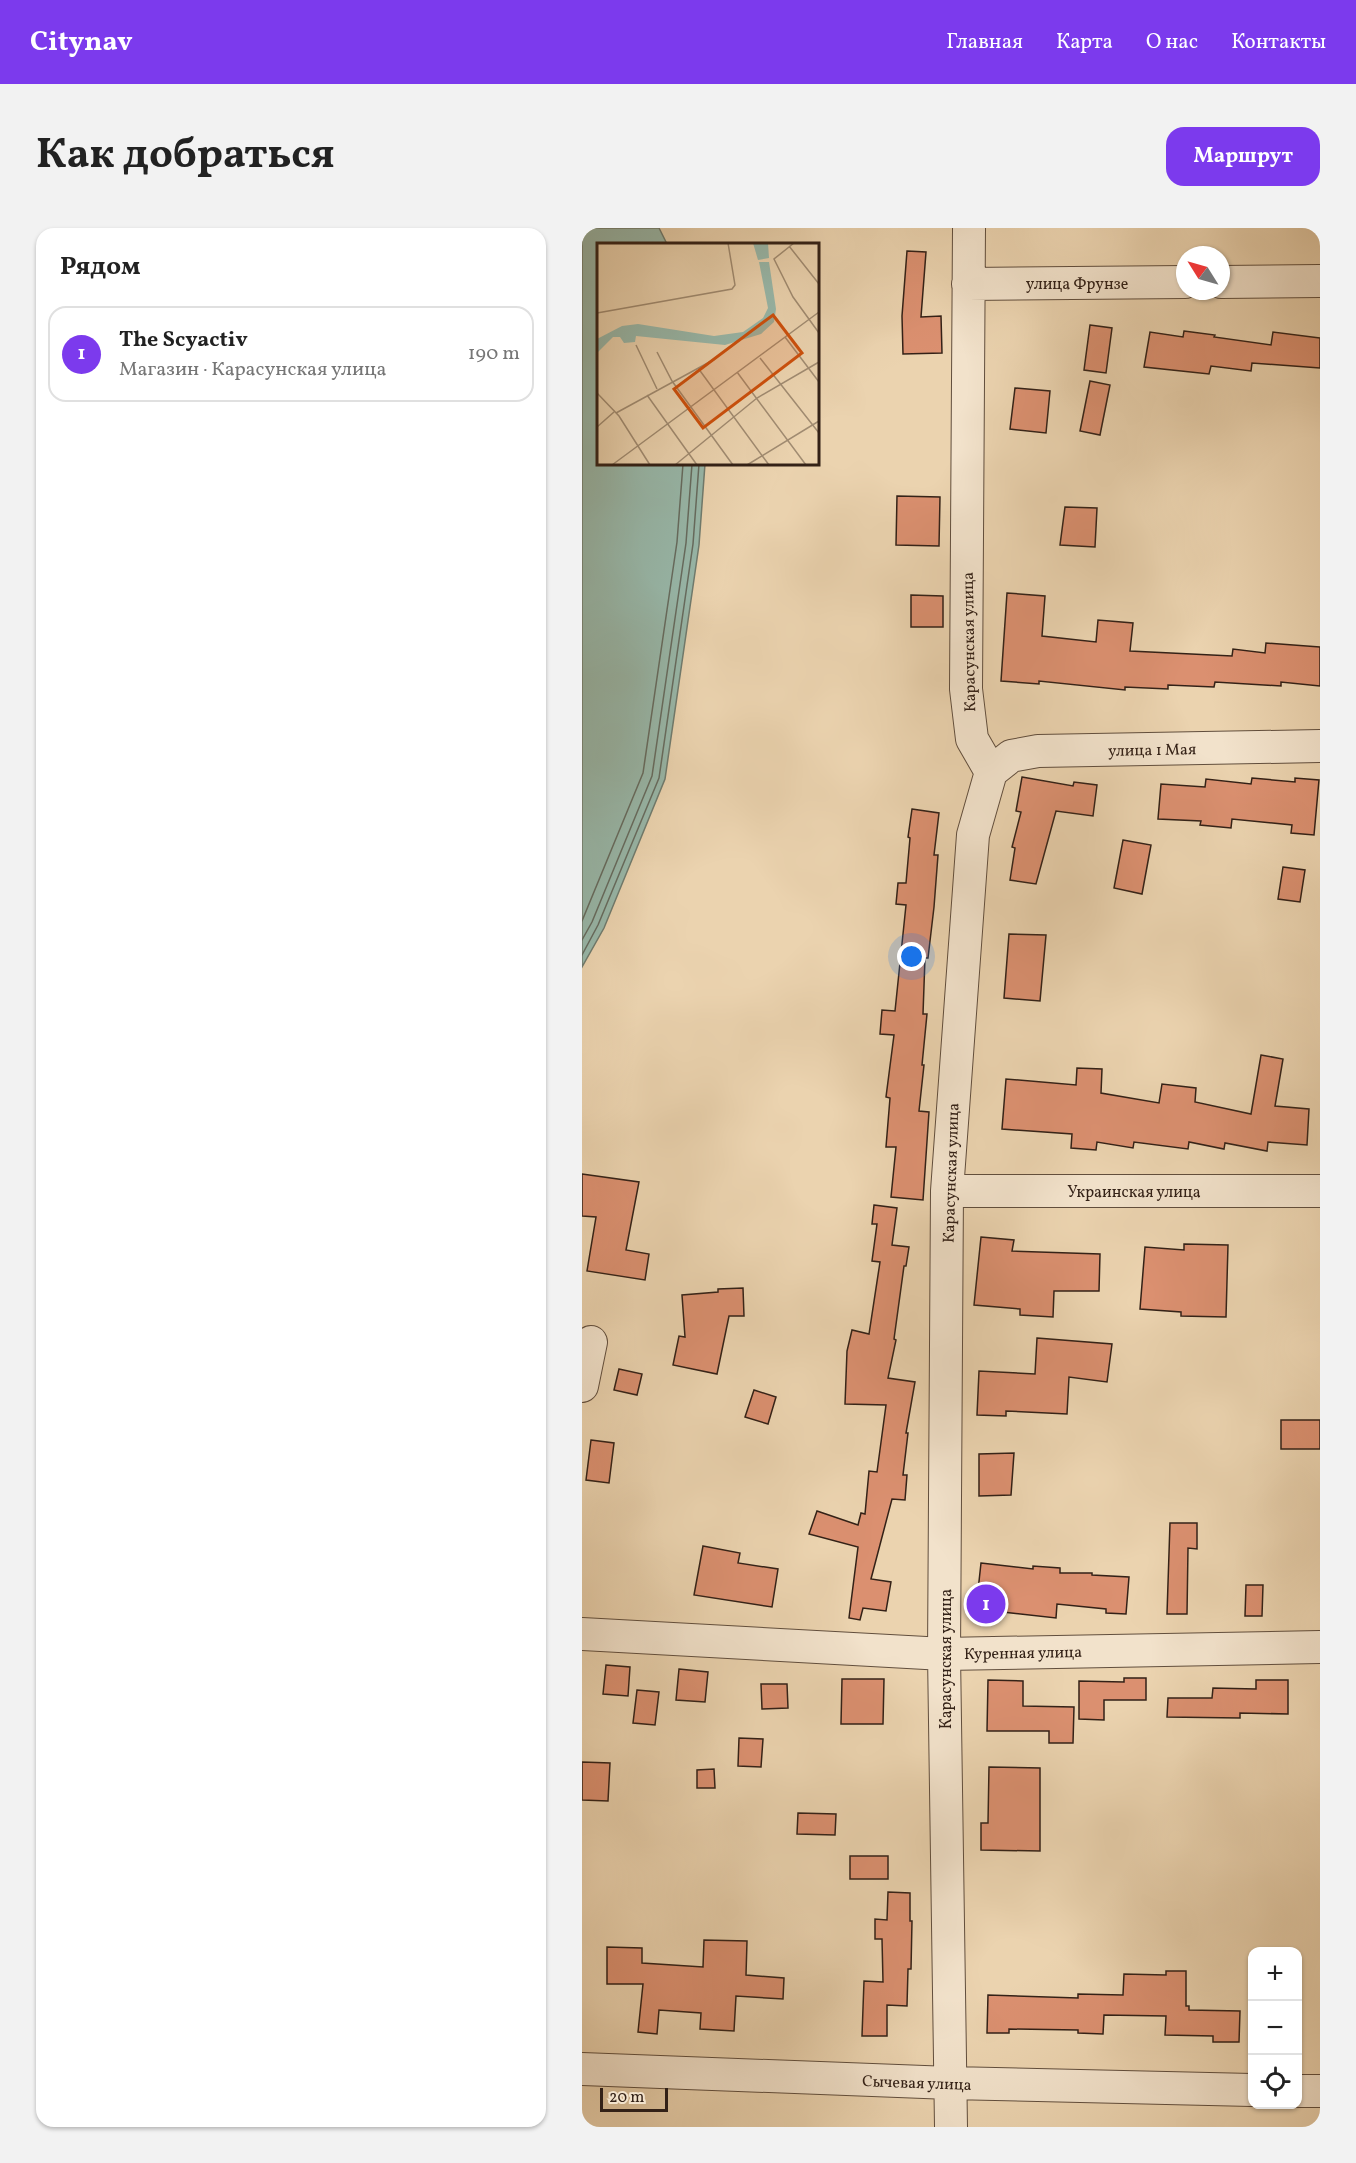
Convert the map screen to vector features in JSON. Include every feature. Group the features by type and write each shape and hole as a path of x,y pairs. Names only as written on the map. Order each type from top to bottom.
{"street":[{"name":"Карасунская улица","path":"951,2127 944,1654 947,1191 973,835 991,772 972,739 966,689 969,228"},
{"path":"1230,282 1320,281"},
{"name":"улица Фрунзе","path":"968,284 1176,282"},
{"name":"улица 1 Мая","path":"991,772 1011,756 1038,751 1320,746"},
{"name":"Украинская улица","path":"947,1191 1320,1191"},
{"path":"582,1386 591,1342"},
{"name":"Куренная улица","path":"582,1634 944,1654 1320,1647"},
{"name":"Сычевая улица","path":"582,2069 950,2084 1248,2090"},
{"path":"1302,2091 1320,2091"}],"water":[{"path":"582,228 659,228 666,243 597,243 597,465 705,465 699,545 665,779 604,928 582,967"}],"building":[{"path":"907,251 926,252 921,317 941,316 942,353 903,354 902,316"},
{"path":"1090,325 1112,328 1106,373 1084,370"},
{"path":"1184,331 1271,345 1273,332 1320,338 1320,368 1252,363 1251,371 1211,366 1209,374 1144,367 1150,332 1183,337"},
{"path":"1090,381 1110,385 1100,435 1080,431"},
{"path":"1015,388 1050,391 1046,433 1010,429"},
{"path":"897,496 940,497 939,546 896,545"},
{"path":"1065,507 1097,508 1095,547 1060,545"},
{"path":"1007,593 1045,596 1042,636 1096,642 1098,620 1133,623 1130,651 1232,656 1233,649 1265,653 1266,643 1320,647 1320,686 1281,682 1281,686 1215,682 1214,687 1168,685 1168,689 1125,687 1125,690 1039,681 1039,684 1001,681"},
{"path":"911,595 943,596 943,627 911,627"},
{"path":"1022,777 1073,786 1074,782 1097,785 1093,816 1056,811 1036,884 1010,880 1015,848 1012,847 1021,812 1016,811"},
{"path":"1252,778 1295,782 1295,778 1319,780 1314,835 1291,833 1292,825 1232,819 1231,828 1200,825 1201,821 1158,819 1161,784 1205,787 1206,779 1251,784"},
{"path":"912,809 939,813 934,855 938,855 934,907 928,958 925,958 923,1014 927,1014 919,1111 929,1112 923,1200 891,1197 896,1147 886,1147 890,1098 886,1097 894,1035 880,1034 882,1010 895,1011 906,905 896,904 898,883 906,883"},
{"path":"1123,840 1151,845 1142,894 1114,888"},
{"path":"1283,867 1305,870 1300,902 1278,899"},
{"path":"1009,934 1046,935 1040,1001 1004,998"},
{"path":"1261,1055 1283,1059 1275,1106 1309,1109 1307,1145 1268,1142 1267,1151 1225,1143 1224,1149 1189,1142 1188,1149 1134,1142 1133,1148 1097,1142 1096,1150 1071,1148 1072,1134 1002,1129 1006,1079 1076,1085 1077,1068 1102,1069 1101,1093 1159,1103 1162,1084 1196,1088 1195,1102 1251,1114"},
{"path":"582,1174 639,1182 626,1250 649,1254 645,1280 587,1271 596,1217 582,1216"},
{"path":"874,1205 897,1208 892,1245 909,1247 906,1266 904,1266 894,1339 896,1340 888,1378 915,1382 906,1433 908,1433 903,1475 907,1475 905,1500 892,1499 871,1579 891,1582 886,1611 863,1608 860,1620 849,1618 858,1547 809,1534 817,1511 858,1525 861,1513 865,1514 869,1471 877,1472 886,1405 845,1404 847,1351 852,1330 869,1334 880,1262 872,1261 877,1224 872,1224"},
{"path":"981,1237 1014,1240 1012,1251 1100,1254 1099,1291 1054,1291 1053,1317 1020,1315 1020,1309 974,1305"},
{"path":"1184,1244 1228,1245 1226,1317 1181,1316 1181,1312 1140,1309 1145,1247 1184,1250"},
{"path":"743,1288 744,1316 729,1316 717,1374 673,1365 679,1336 685,1337 682,1295 718,1292 718,1289"},
{"path":"1037,1338 1112,1344 1107,1382 1069,1377 1067,1414 1006,1411 1006,1416 977,1415 979,1371 1035,1374"},
{"path":"619,1369 642,1374 637,1395 614,1390"},
{"path":"754,1390 776,1397 768,1424 745,1417"},
{"path":"1281,1420 1320,1420 1320,1449 1281,1449"},
{"path":"591,1440 614,1443 609,1483 586,1480"},
{"path":"1014,1453 1011,1495 979,1496 979,1454"},
{"path":"1170,1523 1197,1523 1197,1549 1188,1548 1187,1614 1167,1614"},
{"path":"703,1546 740,1553 738,1563 778,1569 772,1607 694,1595"},
{"path":"981,1563 1033,1569 1033,1566 1060,1568 1060,1573 1092,1573 1092,1575 1129,1577 1126,1614 1106,1613 1106,1609 1057,1604 1056,1618 976,1609"},
{"path":"1246,1585 1263,1585 1262,1616 1245,1616"},
{"path":"606,1665 630,1667 628,1696 603,1694"},
{"path":"679,1669 708,1672 705,1702 676,1700"},
{"path":"1124,1678 1146,1678 1146,1700 1104,1700 1104,1720 1079,1719 1079,1681 1124,1682"},
{"path":"842,1679 884,1679 883,1724 841,1724"},
{"path":"988,1680 1023,1681 1023,1706 1074,1707 1073,1743 1049,1743 1049,1731 987,1731"},
{"path":"1256,1680 1288,1680 1288,1714 1240,1713 1240,1718 1167,1717 1168,1698 1212,1698 1213,1688 1256,1689"},
{"path":"761,1684 787,1684 788,1708 762,1709"},
{"path":"637,1690 659,1692 655,1725 633,1723"},
{"path":"739,1738 763,1739 761,1767 738,1766"},
{"path":"582,1762 610,1763 608,1801 582,1800"},
{"path":"989,1767 1040,1768 1040,1851 981,1850 981,1823 988,1823"},
{"path":"714,1769 715,1788 697,1788 697,1770"},
{"path":"798,1813 836,1814 835,1835 797,1834"},
{"path":"850,1856 888,1856 888,1879 850,1879"},
{"path":"888,1892 910,1893 911,1969 908,1969 907,2006 887,2005 887,2036 862,2036 864,1981 883,1982 882,1939 875,1939 875,1919 887,1920"},
{"path":"704,1940 747,1941 746,1975 784,1978 783,1999 736,1996 734,2031 700,2029 701,2013 659,2010 657,2034 638,2032 643,1984 607,1984 607,1947 642,1948 642,1963 703,1967"},
{"path":"1166,1971 1186,1971 1186,2006 1189,2006 1189,2010 1240,2011 1239,2042 1213,2042 1213,2036 1165,2035 1166,2016 1104,2015 1103,2034 1078,2033 1078,2030 1009,2029 1009,2033 987,2033 988,1995 1078,1998 1078,1994 1123,1995 1124,1974 1166,1975"}],"place":[{"name":"The Scyactiv","path":"986,1604"}]}
